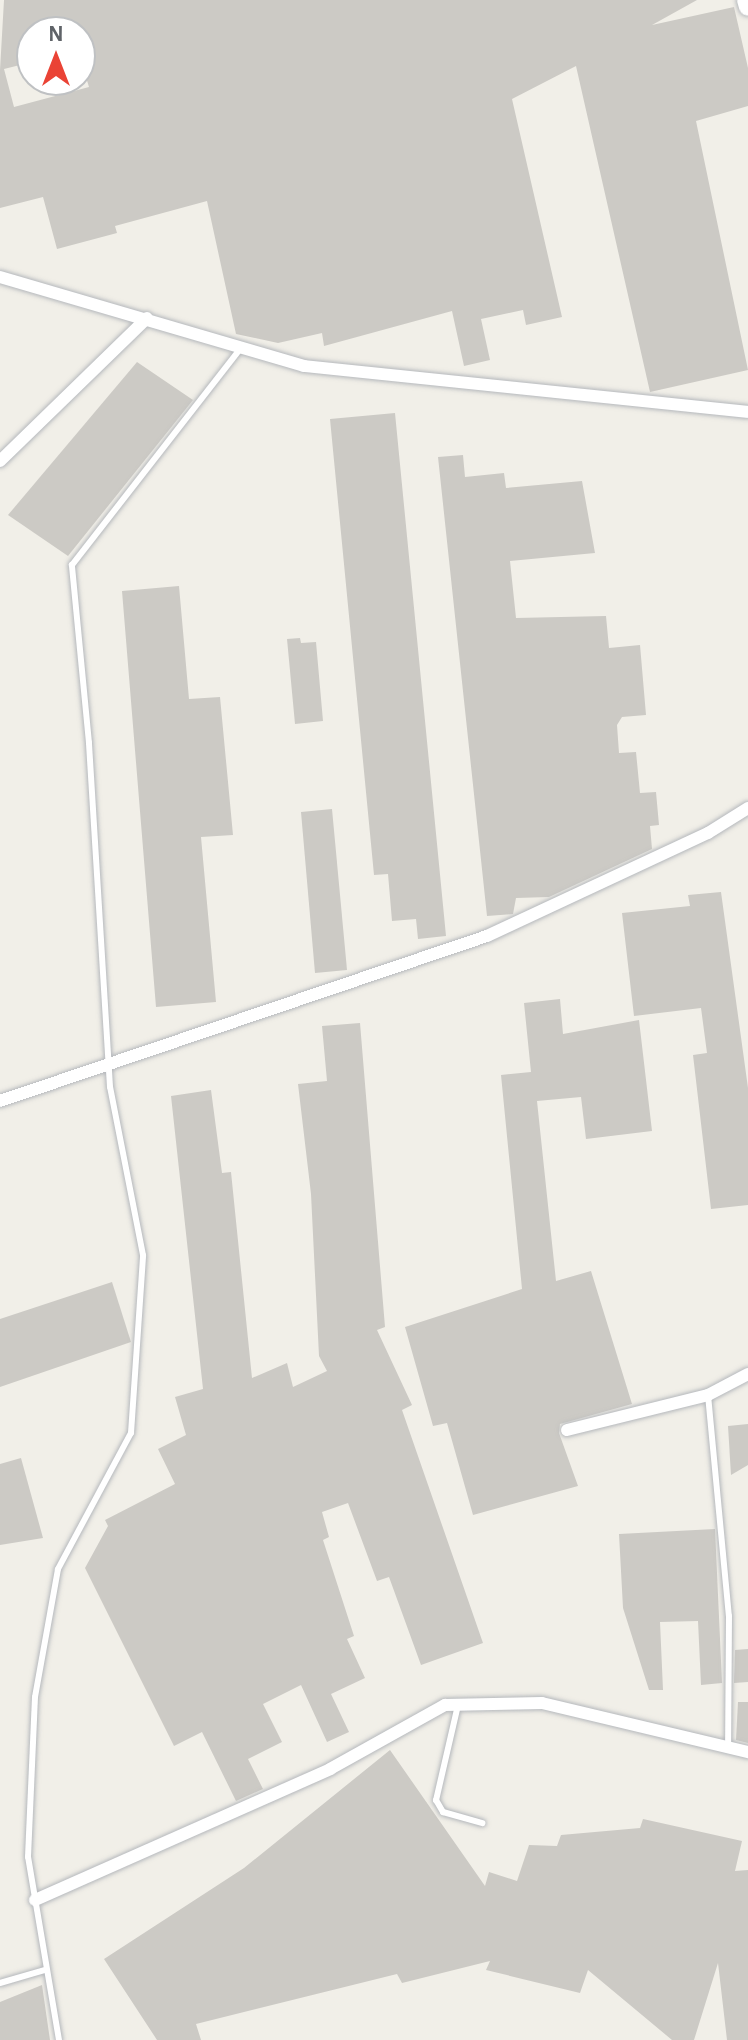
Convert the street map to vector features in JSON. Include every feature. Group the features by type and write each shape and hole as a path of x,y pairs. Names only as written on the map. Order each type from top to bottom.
{"street":[{"path":"746,0 748,7"},
{"path":"0,277 304,366 748,412"},
{"path":"0,461 147,318"},
{"path":"0,1101 487,936 708,833 748,808"},
{"path":"567,1430 708,1395 748,1374"},
{"path":"35,1900 330,1769 445,1705 542,1703 748,1752"}],"lane":[{"path":"59,2040 28,1857 35,1697 58,1569 131,1433 143,1255 109,1066 89,743 72,565 242,347"},
{"path":"708,1395 729,1616 727,1749"},
{"path":"458,1703 436,1800 443,1812 482,1823"},
{"path":"0,1983 45,1970"}],"building":[{"path":"4,0 697,0 652,25 734,7 748,68 748,106 696,121 748,370 650,392 576,66 512,99 562,317 526,325 523,310 481,319 490,360 464,366 452,311 324,346 322,333 278,343 236,334 207,201 115,226 117,233 57,249 43,197 0,208 0,70"},
{"path":"137,362 193,400 68,556 8,515"},
{"path":"395,413 446,936 418,939 416,919 392,921 388,874 374,875 330,419"},
{"path":"463,455 465,477 504,473 506,488 582,481 595,553 510,561 516,618 606,616 609,648 640,645 646,715 622,717 617,725 619,753 636,752 640,793 656,792 659,825 650,826 652,849 549,897 516,898 513,914 487,916 438,457"},
{"path":"179,586 189,699 220,697 233,835 201,837 216,1002 156,1007 122,591"},
{"path":"300,638 301,643 316,642 323,721 295,724 287,639"},
{"path":"332,809 347,970 315,973 301,812"},
{"path":"721,892 748,1088 748,1205 711,1209 693,1055 707,1053 701,1008 634,1016 622,913 690,906 688,895"},
{"path":"560,999 563,1034 639,1020 652,1131 586,1139 581,1097 537,1101 556,1281 591,1271 632,1404 560,1424 559,1433 578,1486 473,1515 447,1423 433,1426 405,1327 522,1289 501,1075 531,1072 524,1003"},
{"path":"360,1023 385,1327 377,1330 412,1405 402,1410 483,1643 421,1665 389,1577 377,1581 348,1503 322,1512 329,1537 323,1540 354,1636 347,1639 365,1678 331,1694 349,1732 327,1742 301,1685 263,1704 282,1742 248,1759 263,1789 236,1801 202,1732 174,1746 85,1568 108,1526 105,1520 175,1484 158,1449 186,1435 175,1397 203,1389 171,1096 211,1090 222,1173 231,1172 252,1378 287,1363 293,1387 327,1371 319,1356 311,1194 298,1084 327,1081 322,1026"},
{"path":"112,1282 131,1342 0,1387 0,1319"},
{"path":"748,1424 748,1465 731,1475 728,1426"},
{"path":"21,1458 43,1538 0,1545 0,1464"},
{"path":"715,1529 722,1683 701,1685 698,1621 660,1622 663,1690 649,1690 623,1608 619,1534"},
{"path":"748,1649 748,1682 734,1683 735,1650"},
{"path":"738,1702 748,1702 748,1743 736,1740"},
{"path":"390,1750 485,1886 489,1872 517,1881 529,1845 557,1846 561,1835 640,1828 643,1819 742,1841 735,1871 748,1870 748,2040 727,2040 718,1963 694,2040 672,2040 588,1970 580,1993 486,1970 490,1961 402,1983 397,1974 196,2024 201,2040 157,2040 104,1959 244,1868"},
{"path":"42,1985 50,2040 0,2040 0,2002"}]}
